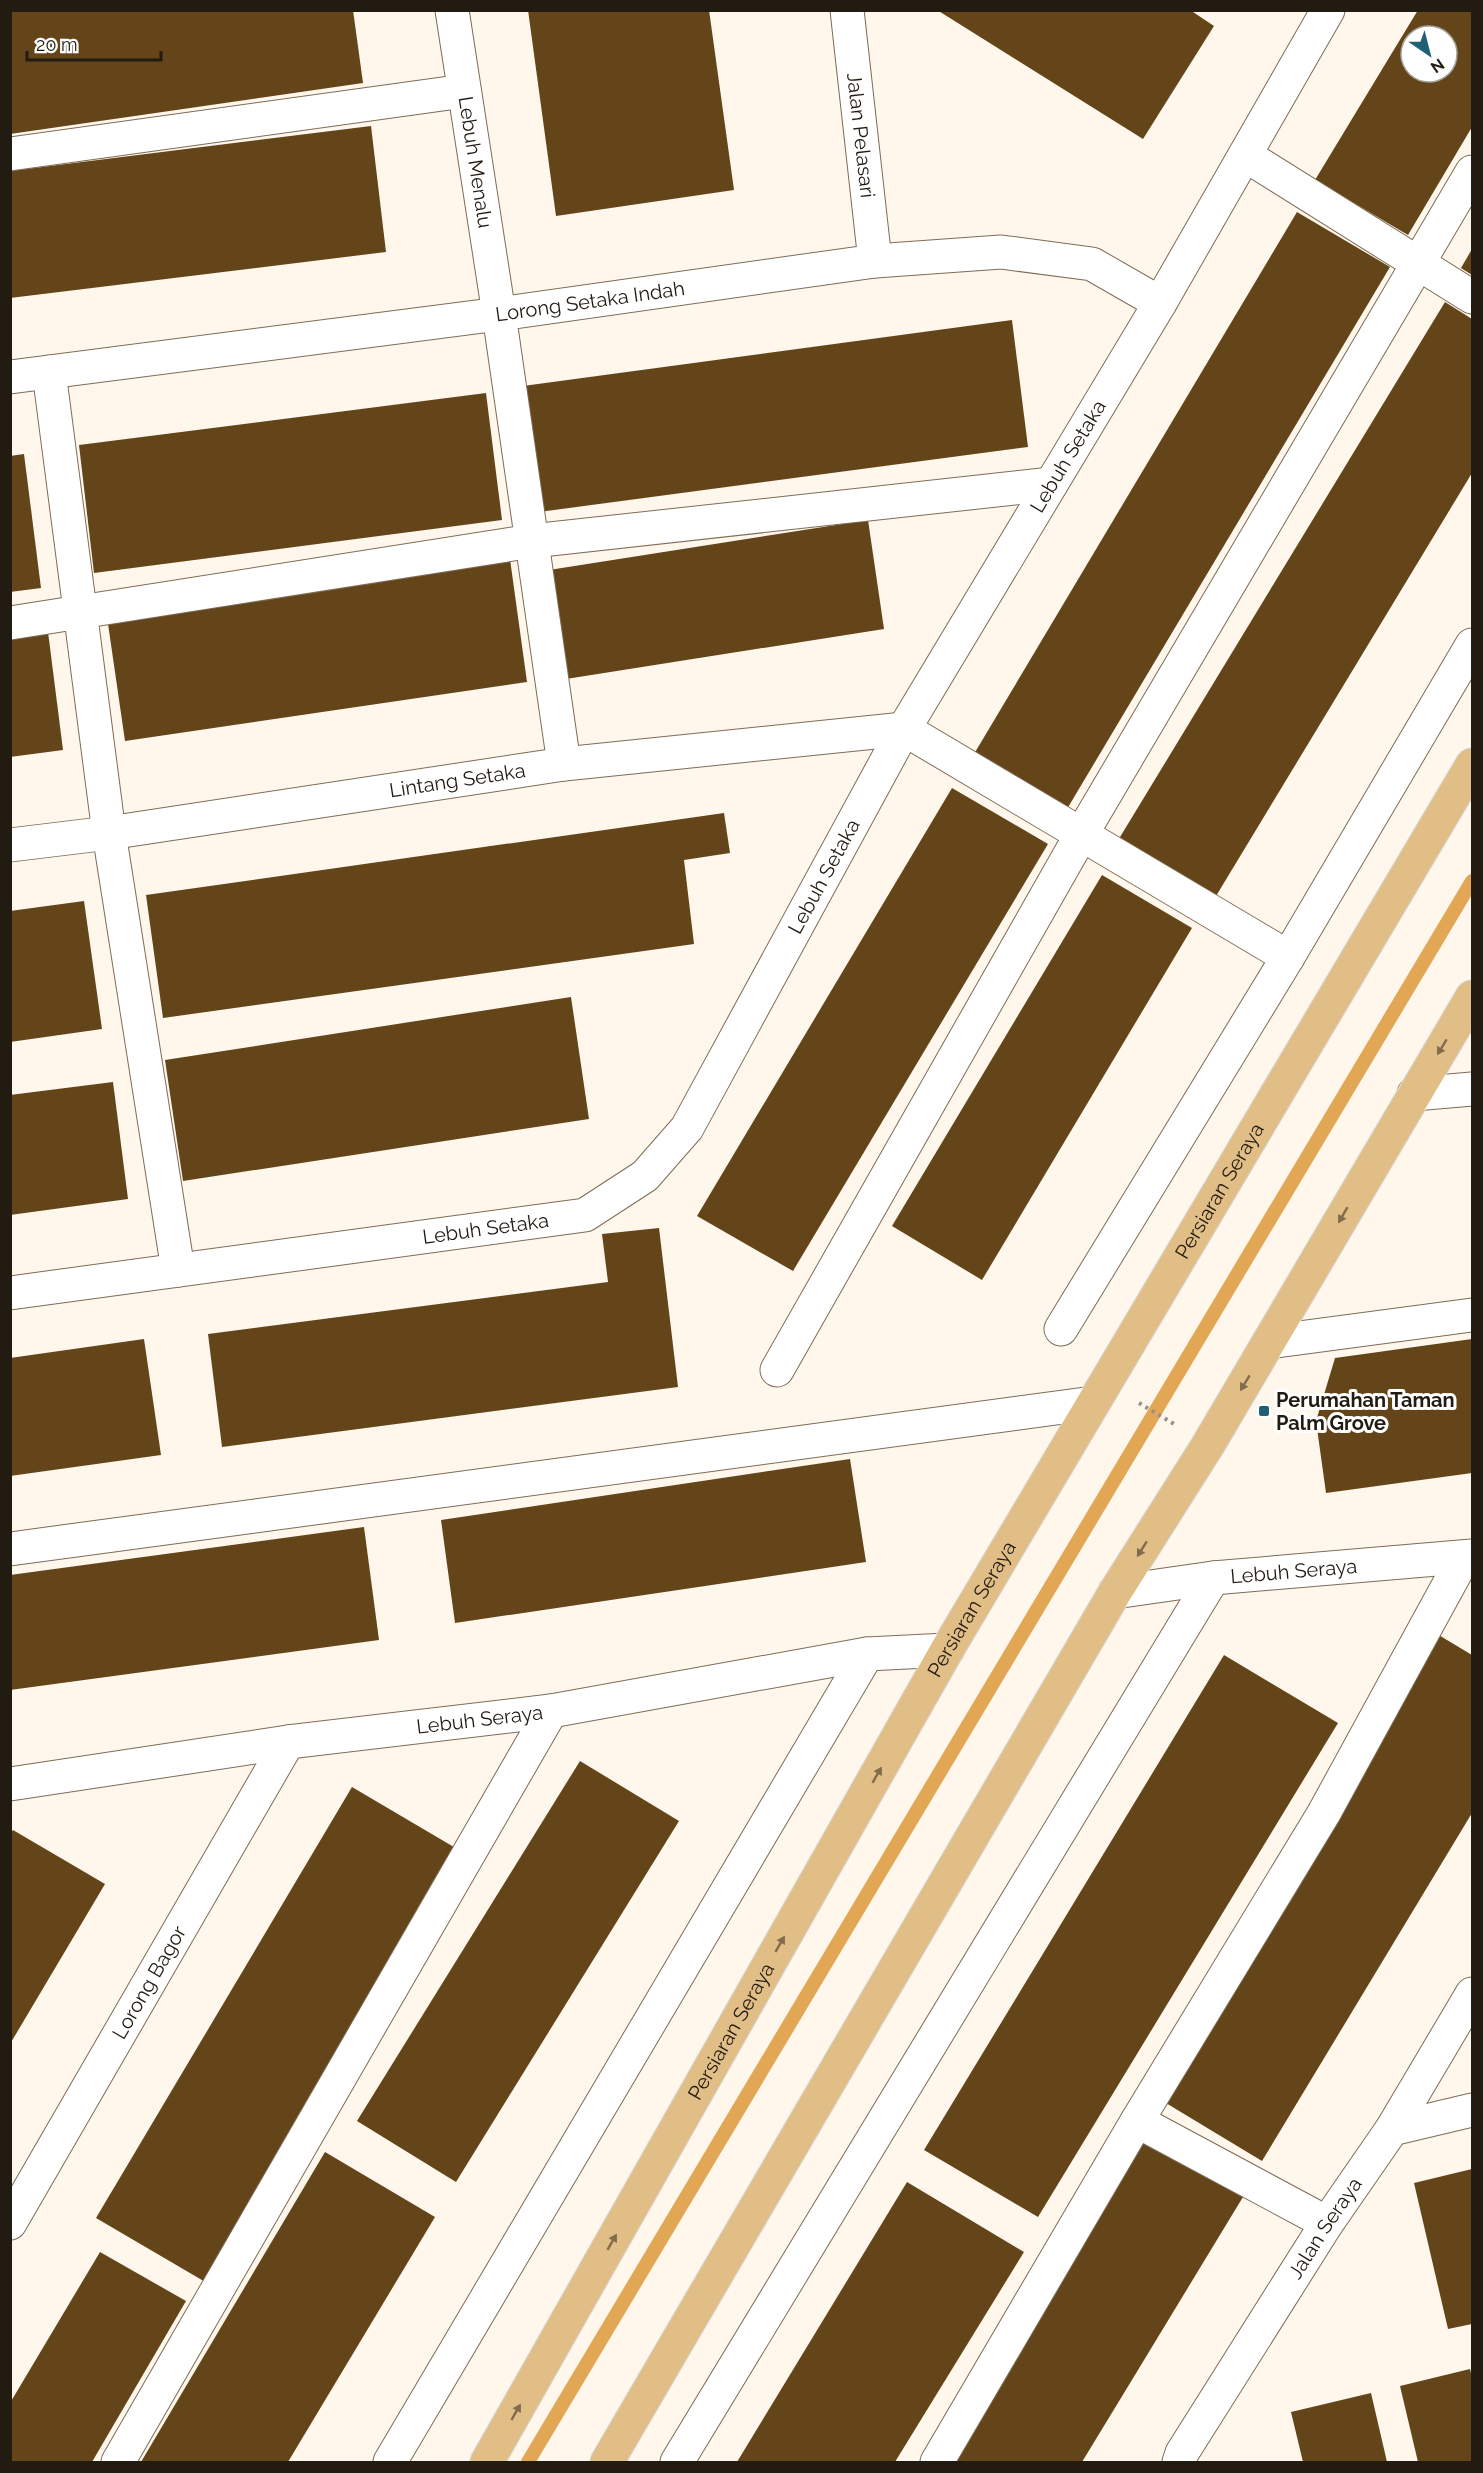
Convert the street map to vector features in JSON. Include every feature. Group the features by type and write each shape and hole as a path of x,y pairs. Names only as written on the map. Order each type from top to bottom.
{"main road":[{"name":"Persiaran Seraya","path":"487,2463 947,1650 1473,765"},
{"path":"607,2463 1115,1592 1208,1445 1473,997"}],"street":[{"name":"Lebuh Menalu","path":"452,10 499,314 564,764"},
{"name":"Jalan Pelasari","path":"847,10 875,261"},
{"name":"Lebuh Setaka","path":"10,1293 585,1215 645,1176 687,1128 904,729 1160,303 1245,155 1320,13"},
{"path":"10,154 464,91"},
{"path":"1245,155 1473,297"},
{"path":"777,1370 1081,835 1473,172"},
{"name":"Lorong Setaka Indah","path":"10,377 499,314 875,261 1002,252 1092,264 1160,303"},
{"path":"49,372 109,833 178,1270"},
{"path":"10,623 532,541 1051,484"},
{"path":"1061,1329 1288,957 1473,645"},
{"path":"904,729 1288,957"},
{"name":"Lintang Setaka","path":"10,845 109,833 564,764 904,729"},
{"path":"1414,1094 1473,1089"},
{"path":"1269,1342 1473,1315"},
{"path":"10,1550 1093,1403"},
{"path":"937,2463 1137,2121 1324,1813 1468,1556"},
{"name":"Lebuh Seraya","path":"1115,1592 1212,1578 1468,1556"},
{"path":"677,2463 1212,1578"},
{"name":"Lebuh Seraya","path":"10,1784 288,1742 551,1711 867,1654 947,1650"},
{"path":"390,2463 867,1654"},
{"path":"118,2463 551,1711"},
{"name":"Lorong Bagor","path":"10,2223 288,1742"},
{"name":"Jalan Seraya","path":"1179,2463 1182,2453 1327,2223 1392,2128 1473,1994"},
{"path":"1392,2128 1473,2110"},
{"path":"1137,2121 1327,2223"}],"path":[{"path":"1134,1400 1178,1426"}],"building":[{"path":"10,10 353,10 363,83 10,134"},
{"path":"528,10 709,10 734,190 556,216"},
{"path":"937,10 1190,10 1214,26 1143,139"},
{"path":"1418,10 1472,10 1472,127 1408,235 1315,180 1399,41 1399,84 1459,84 1459,24 1410,24"},
{"path":"371,126 386,252 10,298 10,171"},
{"path":"1297,212 1390,267 1067,809 974,754"},
{"path":"1472,249 1472,275 1461,268"},
{"path":"1445,302 1472,319 1472,473 1213,901 1117,842"},
{"path":"1012,320 1028,447 539,512 523,386"},
{"path":"486,393 502,520 94,573 79,445"},
{"path":"24,454 41,588 10,592 10,456"},
{"path":"868,520 884,629 566,679 549,570"},
{"path":"509,552 527,682 125,741 106,610"},
{"path":"47,624 63,750 10,757 10,629"},
{"path":"952,788 1048,844 793,1271 697,1216"},
{"path":"724,813 730,853 684,860 694,944 163,1018 146,895"},
{"path":"1102,875 1192,928 982,1280 892,1226"},
{"path":"84,901 102,1029 10,1042 10,911"},
{"path":"571,997 589,1119 183,1181 165,1060"},
{"path":"113,1082 128,1199 10,1215 10,1095"},
{"path":"659,1228 678,1387 222,1447 208,1334 608,1282 602,1234"},
{"path":"144,1339 161,1455 10,1476 10,1358"},
{"path":"1472,1339 1472,1473 1326,1493 1316,1421 1335,1358"},
{"path":"850,1459 866,1562 455,1623 441,1520"},
{"path":"364,1527 379,1640 10,1690 10,1575"},
{"path":"1432,1631 1472,1655 1472,1813 1262,2161 1151,2094"},
{"path":"1224,1655 1338,1723 1038,2217 924,2150"},
{"path":"580,1761 679,1821 456,2182 357,2121"},
{"path":"352,1787 464,1853 207,2283 96,2218"},
{"path":"13,1830 105,1884 10,2044 10,1834"},
{"path":"1138,2128 1246,2192 1082,2462 934,2462"},
{"path":"325,2152 435,2217 288,2462 141,2462"},
{"path":"1472,2169 1472,2324 1448,2329 1414,2183"},
{"path":"907,2182 1024,2252 895,2462 737,2462"},
{"path":"100,2252 186,2301 92,2462 10,2462 10,2403"},
{"path":"1470,2369 1472,2378 1472,2462 1418,2462 1400,2386"},
{"path":"1371,2393 1387,2462 1303,2462 1291,2412"}],"waterway":[{"path":"528,2462 1472,881"}],"place":[{"name":"Perumahan Taman Palm Grove","path":"1264,1411"}]}
